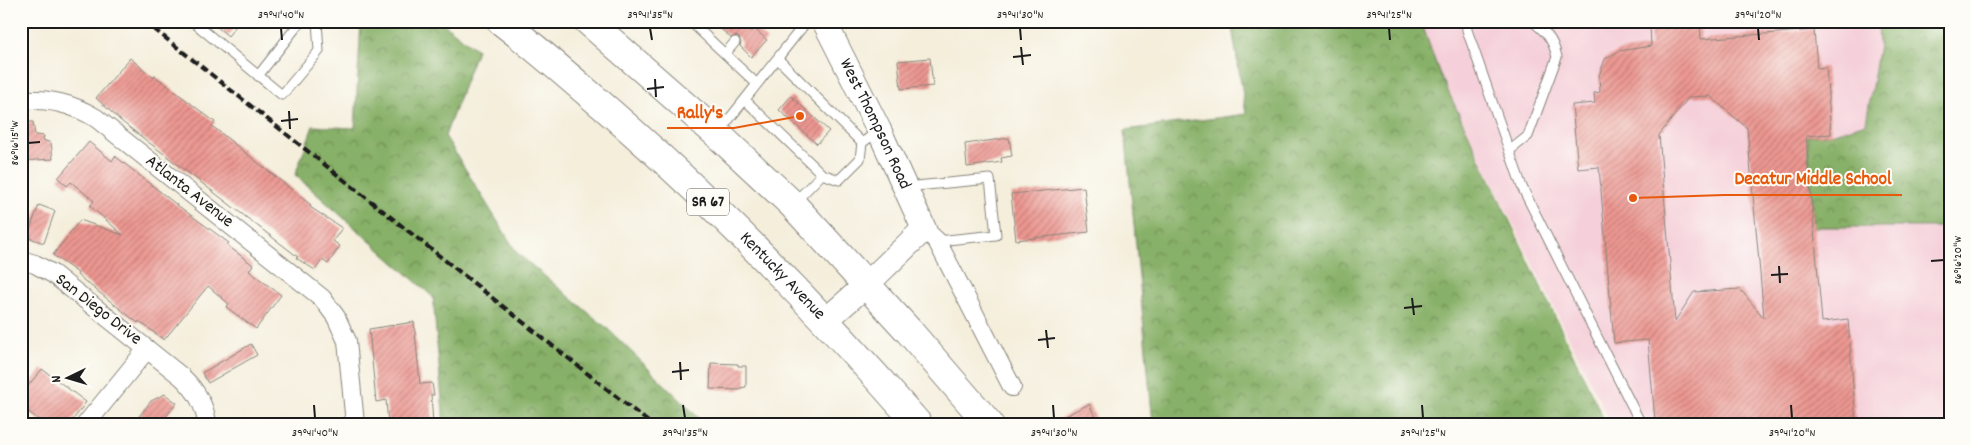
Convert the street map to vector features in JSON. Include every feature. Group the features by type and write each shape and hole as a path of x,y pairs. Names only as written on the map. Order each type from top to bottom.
{"main road":[{"name":"Kentucky Avenue","path":"501,21 656,152 756,249 825,321 918,424"},
{"path":"586,22 717,134 792,204 989,424"}],"street":[{"name":"West Thompson Road","path":"824,21 870,136 905,187 1012,387"},
{"name":"Atlanta Avenue","path":"21,100 46,99 60,102 78,108 96,118 315,292 338,321 347,341 355,424"},
{"path":"825,321 866,285 931,235"},
{"name":"San Diego Drive","path":"21,260 35,264 53,274 194,388 202,402 207,424"},
{"path":"86,424 148,349"}],"lane":[{"path":"192,21 282,95 319,50 317,21"},
{"path":"258,76 302,21"},
{"path":"692,21 757,84"},
{"path":"794,21 801,29"},
{"path":"717,134 746,100 807,21"},
{"path":"1466,21 1467,30 1522,187 1641,424"},
{"path":"1509,151 1528,136 1557,57 1554,43 1546,32 1533,22"},
{"path":"725,54 735,42"},
{"path":"746,100 822,174 839,180 860,159 870,136 778,59"},
{"path":"792,204 822,174"},
{"path":"905,187 990,179 996,235 931,235"}],"shaded area":[{"path":"1421,21 1950,21 1950,424 1611,424 1439,72"}],"green space":[{"path":"361,21 440,21 477,50 445,136 517,253 608,329 705,424 584,424 582,422 571,424 444,424 433,297 295,175 313,126 355,128"},
{"path":"1231,21 1421,21 1439,72 1606,424 1153,424 1125,130 1246,114"},
{"path":"1878,21 1950,21 1950,227 1814,227 1807,136 1831,134 1866,123 1879,45"}],"building":[{"path":"210,21 240,21 228,36"},
{"path":"712,21 746,21 745,26 748,30 752,31 755,29 767,40 751,57 740,46 739,38 736,36 731,38"},
{"path":"1700,21 1701,39 1814,30 1817,68 1826,67 1831,134 1806,136 1822,322 1848,319 1856,424 1699,424 1699,417 1655,421 1648,340 1614,343 1599,167 1578,169 1572,105 1595,103 1594,93 1600,92 1599,76 1605,59 1619,51 1651,46 1650,25","holes":["1710,96 1747,128 1764,318 1740,289 1694,292 1675,321 1659,135 1689,97"]},
{"path":"130,58 154,78 155,76 215,122 212,126 311,205 310,207 342,228 333,241 340,246 328,264 322,260 315,270 296,258 298,257 121,121 96,98"},
{"path":"930,58 933,86 901,89 898,61"},
{"path":"791,96 829,131 817,144 779,110"},
{"path":"21,122 33,122 35,135 44,136 43,140 51,143 53,159 21,161"},
{"path":"1009,138 1012,156 1001,158 1002,162 967,167 965,144"},
{"path":"89,142 112,161 115,156 229,243 227,245 253,265 249,271 281,295 256,329 226,307 229,304 208,286 164,340 139,321 138,323 77,275 78,273 53,255 80,220 123,235 90,206 94,201 71,182 67,186 58,178"},
{"path":"1084,187 1089,232 1016,240 1011,194"},
{"path":"39,205 55,211 44,243 27,237"},
{"path":"414,322 420,384 432,383 434,395 431,395 433,424 388,424 386,400 376,402 369,329"},
{"path":"251,344 257,355 208,383 202,373"},
{"path":"711,363 746,366 746,387 740,388 740,390 710,389"},
{"path":"42,369 86,402 70,424 44,424 21,406 21,394"},
{"path":"165,394 177,403 160,424 133,424 151,401"},
{"path":"1089,404 1099,424 1049,424"}],"railway":[{"path":"144,21 651,424"}],"place":[{"name":"Rally's","path":"800,116"},
{"name":"Decatur Middle School","path":"1633,198"}]}
